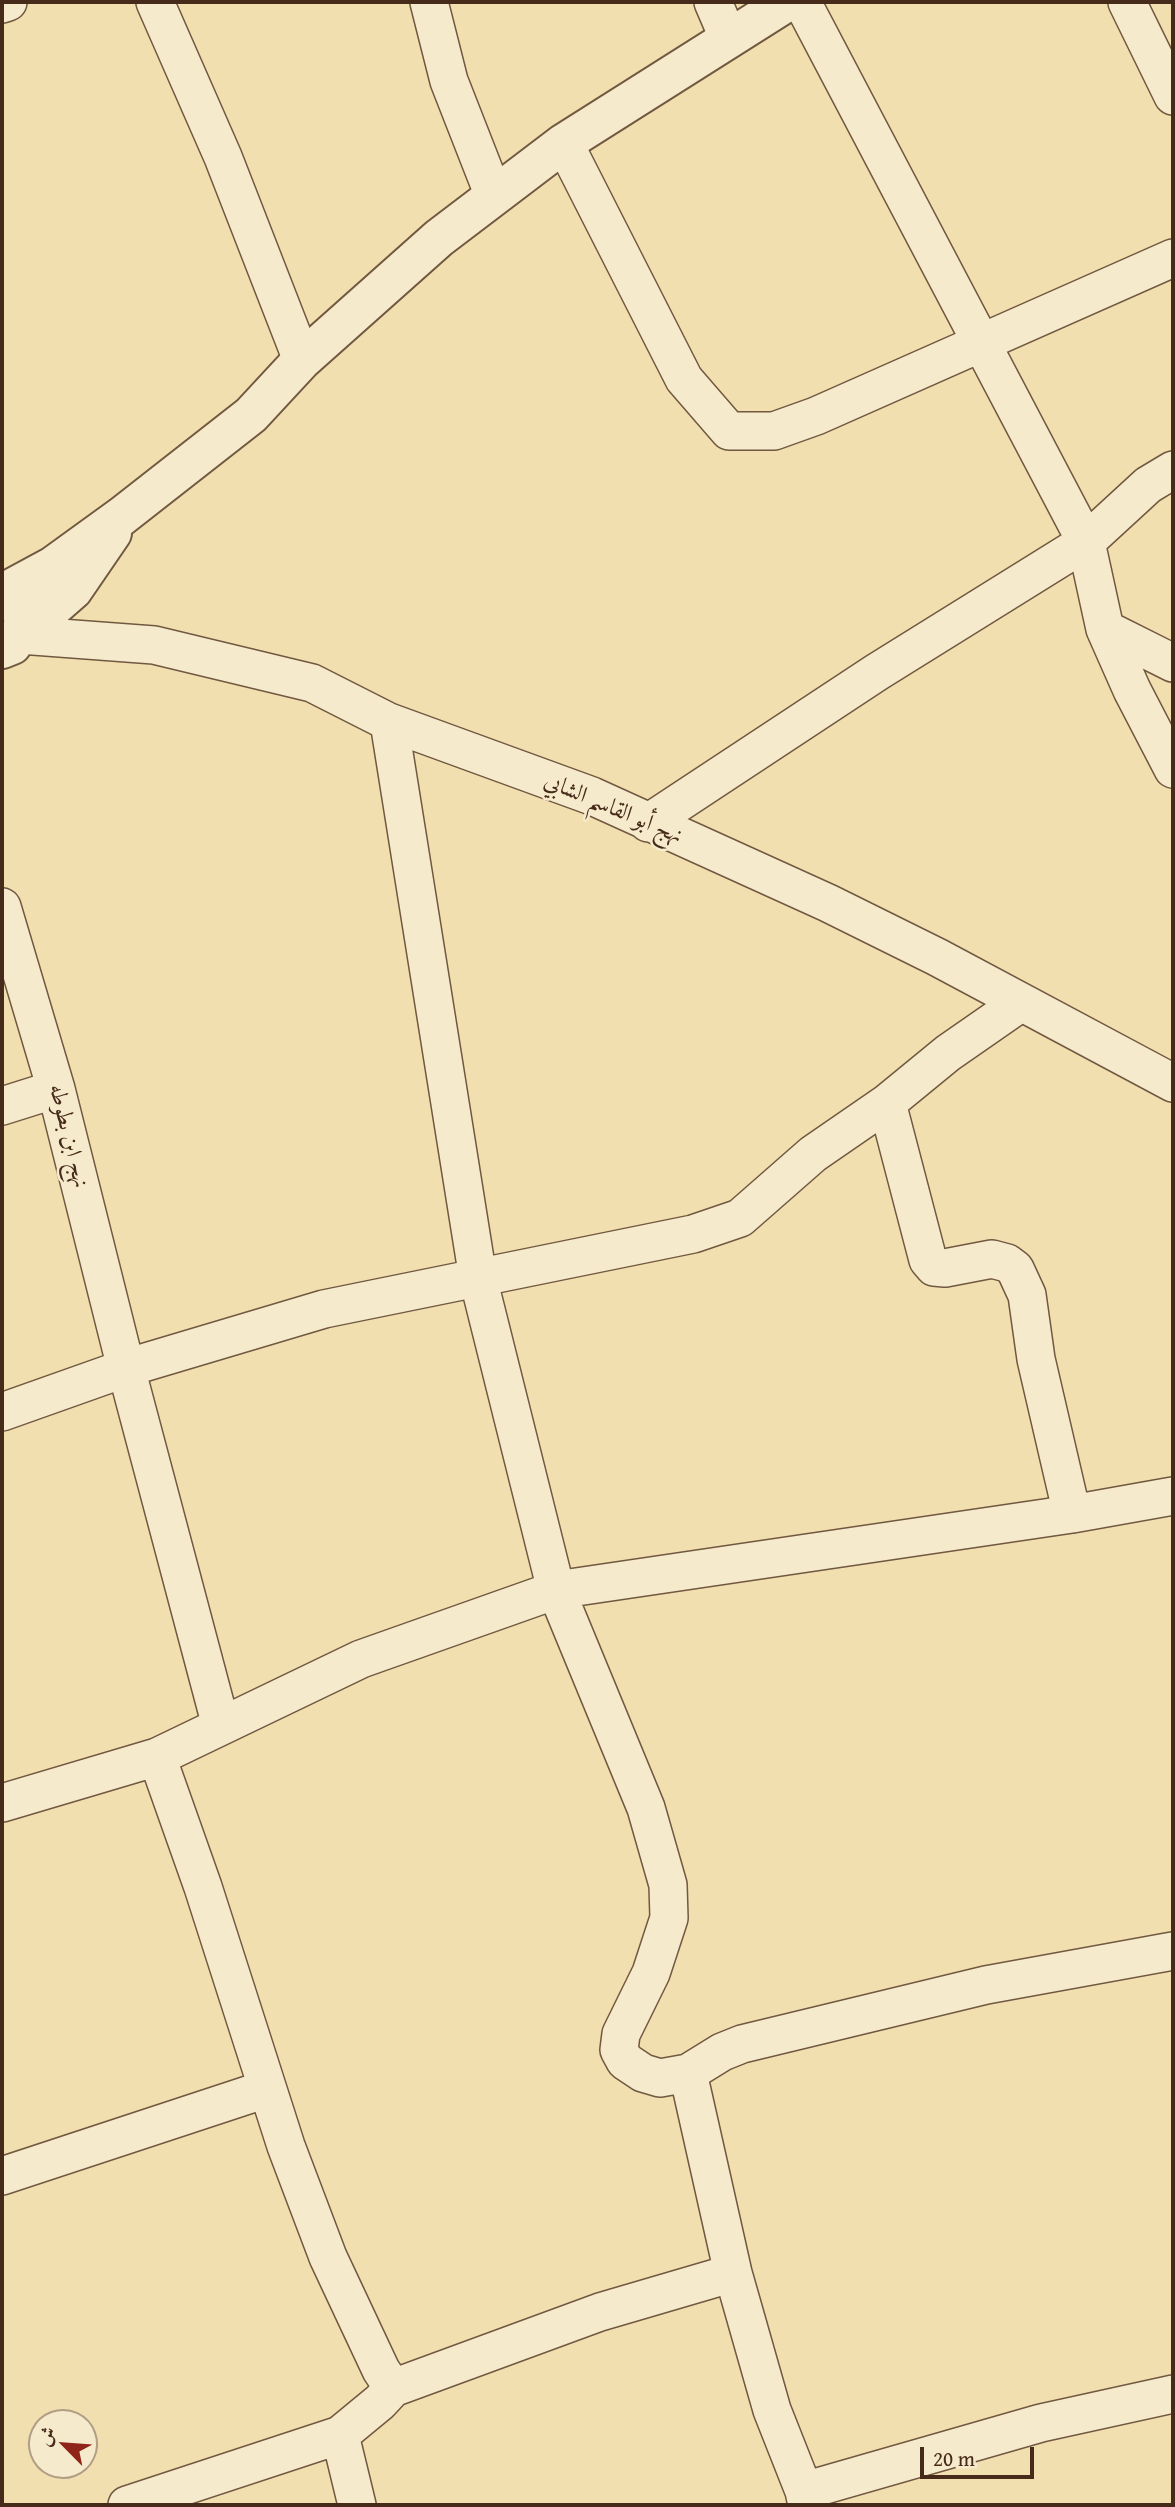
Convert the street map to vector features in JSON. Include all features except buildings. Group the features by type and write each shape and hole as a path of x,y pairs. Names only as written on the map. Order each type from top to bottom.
{"street":[{"path":"2,4 8,2"},
{"path":"155,2 223,157 302,360"},
{"path":"429,2 449,81 494,196"},
{"path":"713,2 728,37"},
{"path":"15,637 18,603 2,592 53,566 251,415 302,360 439,238 564,143 787,2"},
{"path":"802,2 1086,542 1105,629 1132,690 1173,769"},
{"path":"1127,2 1173,96"},
{"path":"564,143 684,379 729,431 774,431 817,416 1173,258"},
{"path":"648,823 877,672 1086,542 1148,485 1173,470"},
{"path":"15,637 73,590 122,516"},
{"path":"1105,629 1173,663"},
{"name":"نهج أبو القاسم الشابي","path":"15,637 154,645 312,683 389,722 592,796 828,902 1173,1083"},
{"path":"389,722 478,1278 556,1590 646,1808 668,1885 669,1918 651,1973 621,2034 619,2050 625,2061 643,2073 660,2078 688,2073 722,2052 742,2044 986,1985 1173,1951"},
{"name":"نهج ابن بطوطه","path":"2,907 56,1089 126,1368 221,1726"},
{"path":"2,1412 126,1368 324,1309 693,1234 740,1218 813,1154 887,1103 948,1053 1020,1003"},
{"path":"2,1106 56,1089"},
{"path":"887,1103 928,1260 934,1266 945,1268 992,1259 1015,1269 1027,1296 1036,1359 1072,1514"},
{"path":"2,1803 157,1757 361,1659 556,1590 1072,1514 1173,1496"},
{"path":"157,1757 203,1888 266,2089 328,2257 381,2370 393,2388"},
{"path":"688,2073 733,2273 772,2410 806,2498 1041,2423 1173,2394"},
{"path":"2,2176 266,2089"},
{"path":"127,2505 340,2435 380,2403 393,2388 600,2312 733,2273"},
{"path":"340,2435 357,2505"}]}
